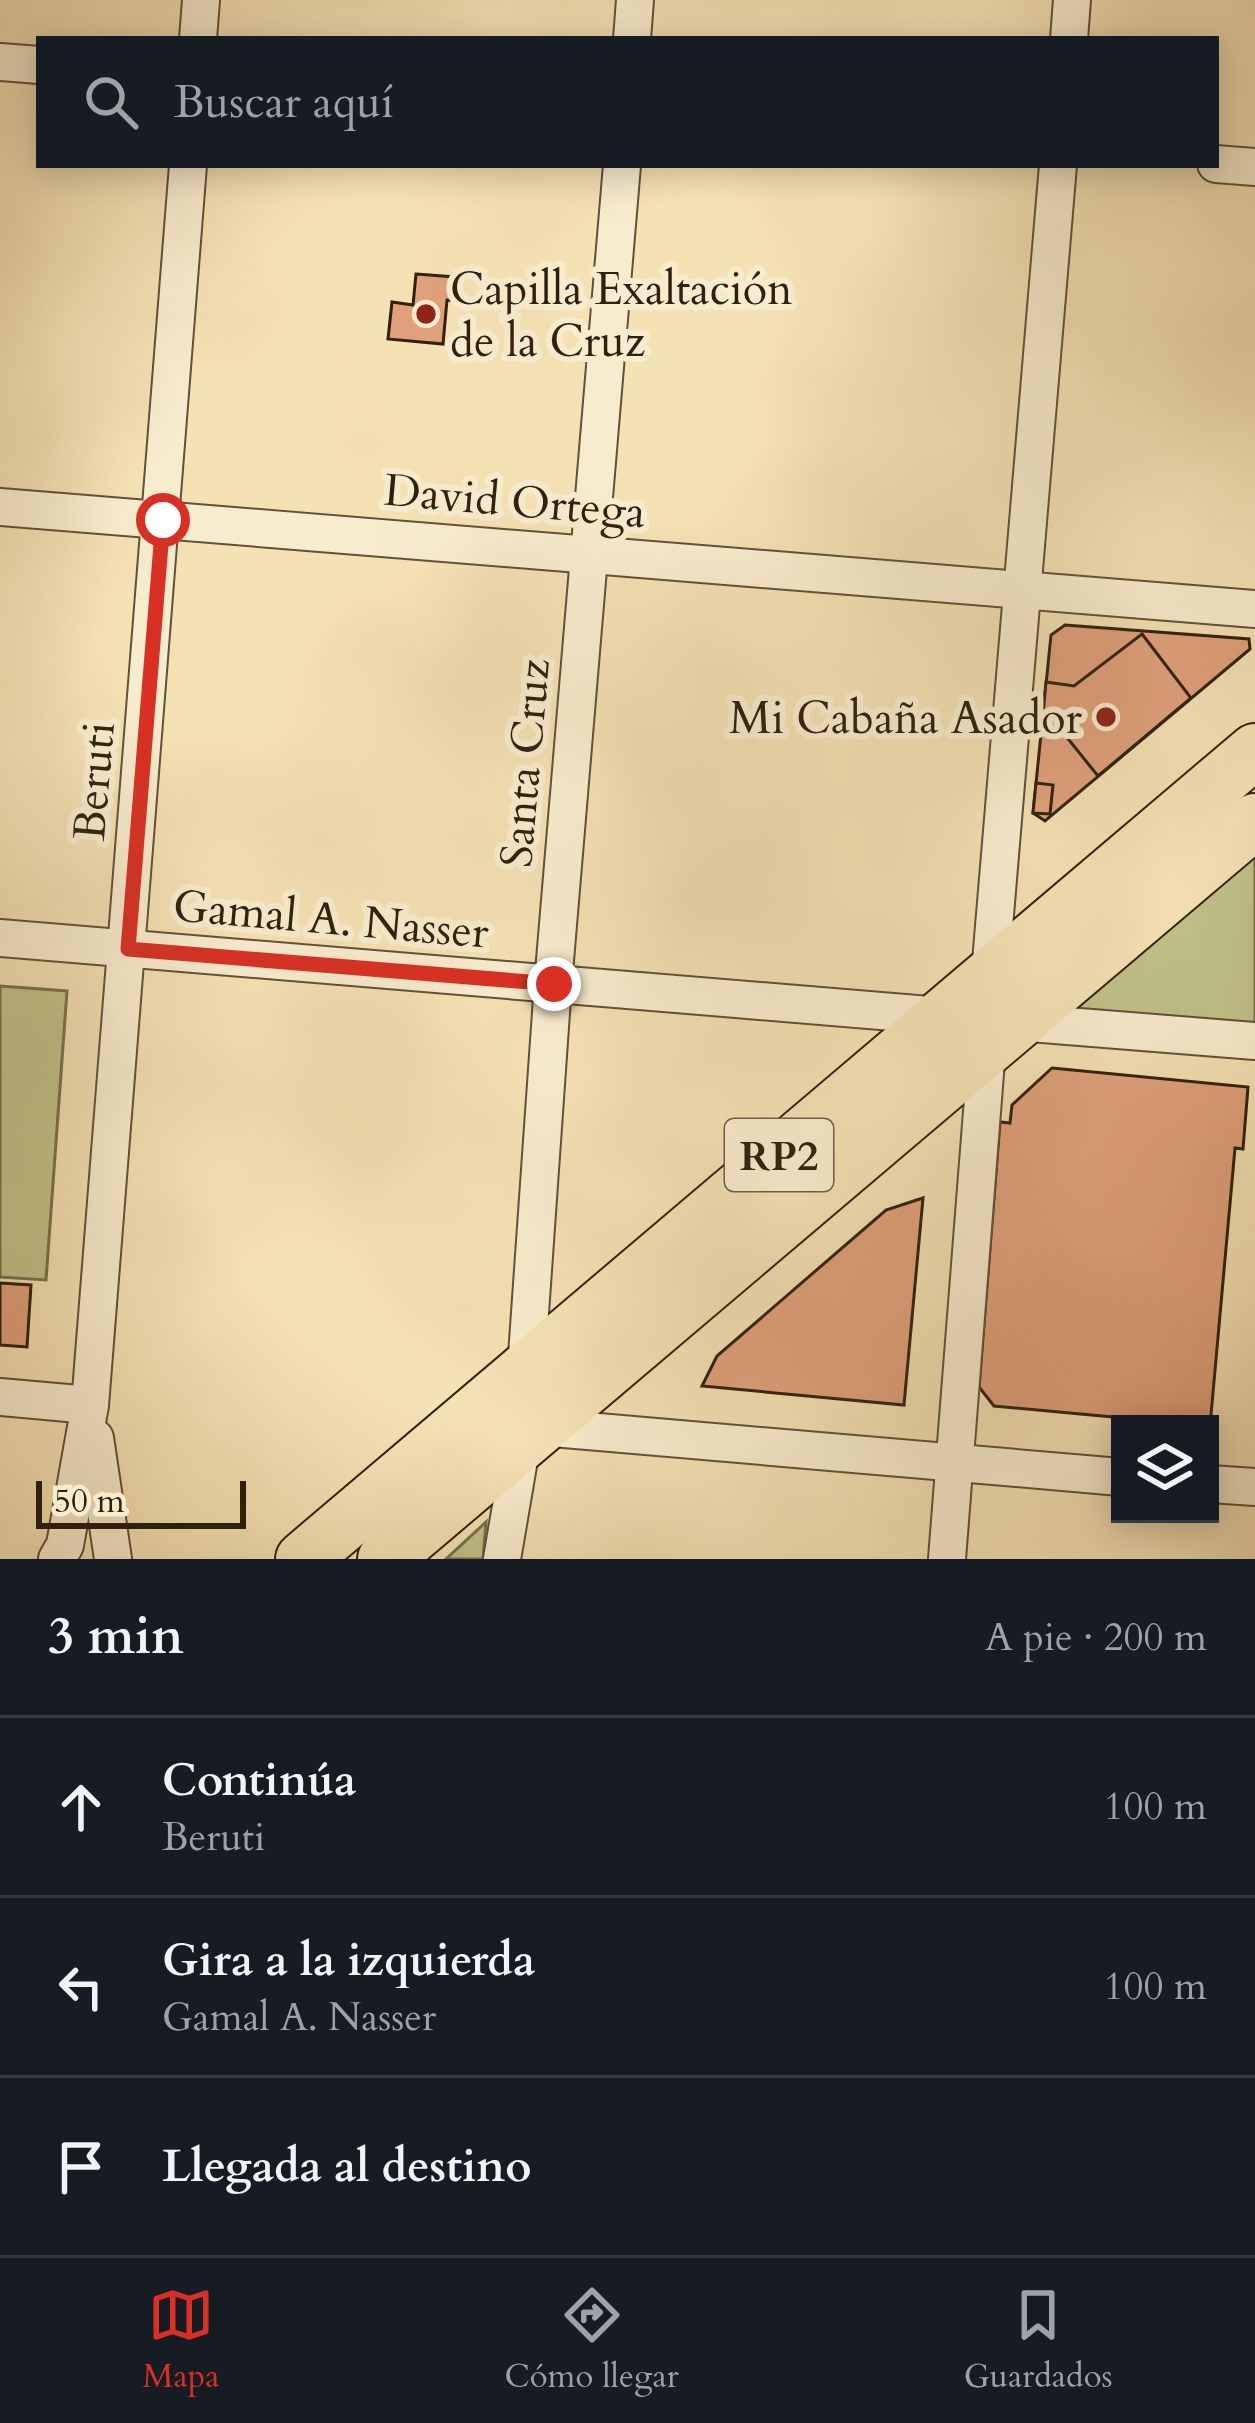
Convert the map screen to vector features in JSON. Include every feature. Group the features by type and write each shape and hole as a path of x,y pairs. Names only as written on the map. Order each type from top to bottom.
{"highway":[{"name":"RP2","path":"303,1559 1255,751"},
{"name":"RP2","path":"385,1559 1255,821"}],"street":[{"path":"198,36 201,0"},
{"path":"632,36 635,0"},
{"path":"1069,36 1072,0"},
{"path":"0,62 36,65"},
{"path":"1219,164 1255,167"},
{"name":"Beruti","path":"58,1559 65,1545 90,1405 188,168"},
{"name":"Santa Cruz","path":"526,1370 622,168"},
{"path":"990,974 1058,168"},
{"name":"David Ortega","path":"0,507 1255,609"},
{"name":"Gamal A. Nasser","path":"0,938 940,1016"},
{"path":"946,1559 1002,1035 1255,1041"},
{"path":"0,1397 90,1405"},
{"name":"Beruti","path":"90,1405 113,1559"},
{"path":"502,1559 531,1434 1111,1476"},
{"path":"1219,1485 1255,1487"}],"green space":[{"path":"1255,855 1255,1026 1064,1011"},
{"path":"0,986 67,991 46,1280 0,1277"},
{"path":"486,1522 483,1559 446,1559"}],"building":[{"path":"416,274 455,277 454,287 461,288 460,301 447,300 443,344 388,339 392,302 413,305"},
{"name":"Mi Cabaña Asador","path":"1065,625 1249,639 1250,649 1045,821 1033,813 1051,635"},
{"path":"1142,634 1191,698 1098,776 1057,725 1041,736 1046,682 1074,686"},
{"path":"1036,783 1053,785 1050,814 1033,813"},
{"path":"1052,1068 1248,1087 1243,1149 1235,1148 1211,1415 1111,1417 994,1406 979,1387 1000,1122 1010,1123 1012,1105"},
{"path":"923,1198 904,1405 702,1386 717,1356 886,1210"},
{"path":"0,1283 31,1285 27,1347 0,1345"}],"place":[{"name":"Capilla Exaltación de la Cruz","path":"426,314"},
{"name":"Mi Cabaña Asador","path":"1106,717"}],"route":[{"path":"163,520 128,949 554,984"}]}
